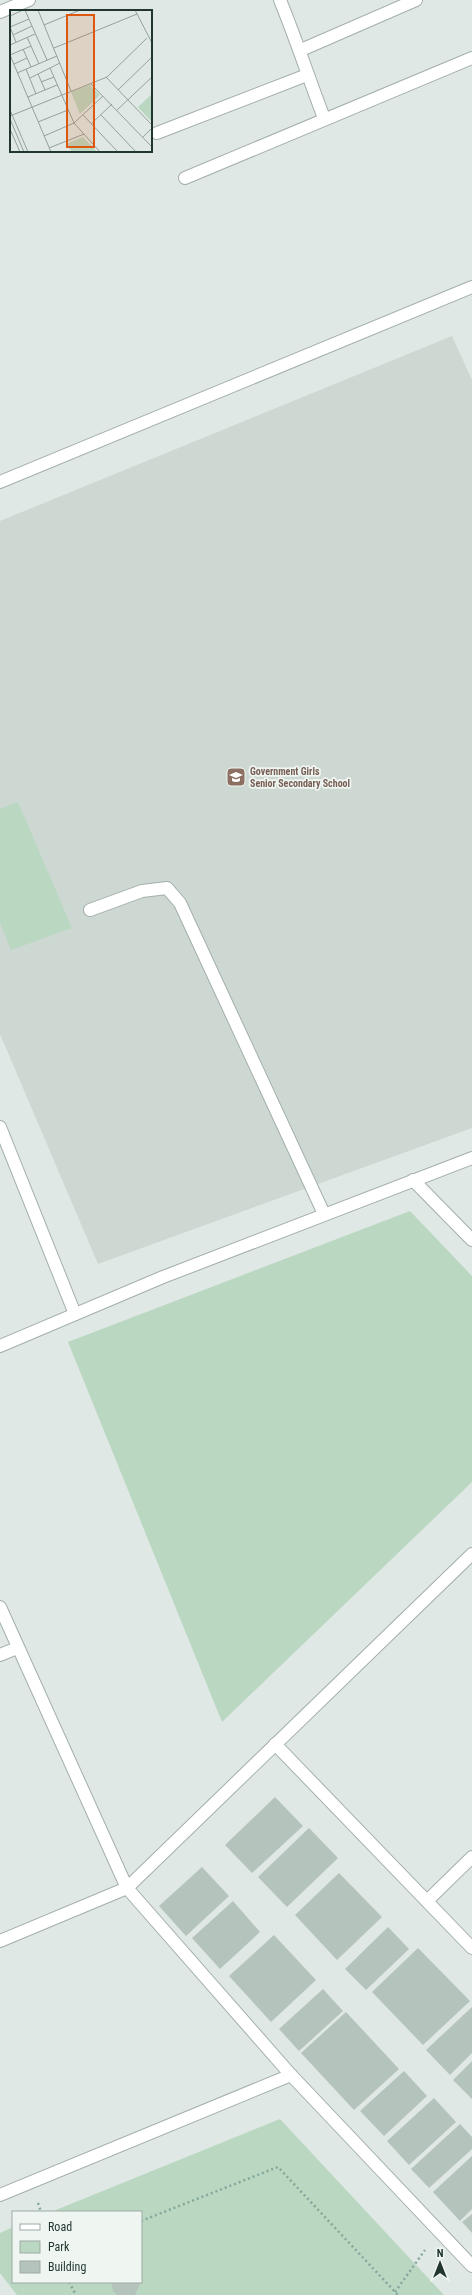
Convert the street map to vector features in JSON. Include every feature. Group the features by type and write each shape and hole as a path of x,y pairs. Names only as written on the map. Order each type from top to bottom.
{"street":[{"path":"0,12 29,0"},
{"path":"280,0 301,50 307,75 324,118"},
{"path":"301,50 416,0"},
{"path":"185,178 324,118 472,58"},
{"path":"158,133 307,75"},
{"path":"0,482 472,287"},
{"path":"90,910 142,891 167,888 180,903 324,1214"},
{"path":"0,1127 75,1314"},
{"path":"0,1346 163,1277 472,1158"},
{"path":"412,1180 472,1240"},
{"path":"0,1941 127,1888 472,1554"},
{"path":"0,1607 17,1648 127,1888 291,2075 472,2266"},
{"path":"0,1655 17,1648"},
{"path":"275,1744 472,1948"},
{"path":"427,1901 472,1857"},
{"path":"0,2195 291,2075"}],"path":[{"path":"142,2221 278,2167 398,2295"},
{"path":"395,2292 439,2231"},
{"path":"70,2283 76,2295"}],"shaded area":[{"name":"Government Girls Senior Secondary School","path":"452,336 472,380 472,1128 98,1264 0,1034 0,521"}],"green space":[{"path":"18,802 72,928 11,950 0,923 0,809"},
{"path":"410,1211 472,1276 472,1482 222,1722 68,1342"},
{"path":"280,2119 444,2295 17,2295 0,2273 0,2233 12,2227 12,2283 142,2283 142,2211 53,2211"}],"building":[{"path":"275,1797 303,1826 252,1873 225,1845"},
{"path":"309,1828 338,1858 287,1907 258,1877"},
{"path":"202,1867 229,1896 186,1936 159,1906"},
{"path":"339,1873 382,1917 337,1960 295,1915"},
{"path":"233,1901 260,1932 220,1969 192,1938"},
{"path":"388,1927 409,1949 366,1990 345,1969"},
{"path":"274,1935 316,1980 271,2022 229,1976"},
{"path":"418,1948 470,2001 423,2045 372,1992"},
{"path":"323,1989 343,2011 299,2051 279,2029"},
{"path":"472,2007 472,2053 450,2075 426,2050"},
{"path":"346,2012 399,2069 354,2110 301,2053"},
{"path":"472,2061 472,2099 453,2080"},
{"path":"404,2071 427,2096 384,2136 360,2111"},
{"path":"434,2098 456,2122 409,2165 387,2141"},
{"path":"460,2124 472,2137 472,2149 429,2188 411,2169"},
{"path":"472,2156 472,2209 460,2221 433,2192"},
{"path":"472,2214 472,2233 462,2222"},
{"path":"111,2283 140,2283 135,2295 117,2295 113,2291"}],"place":[{"name":"Government Girls Senior Secondary School","path":"236,777"}]}
